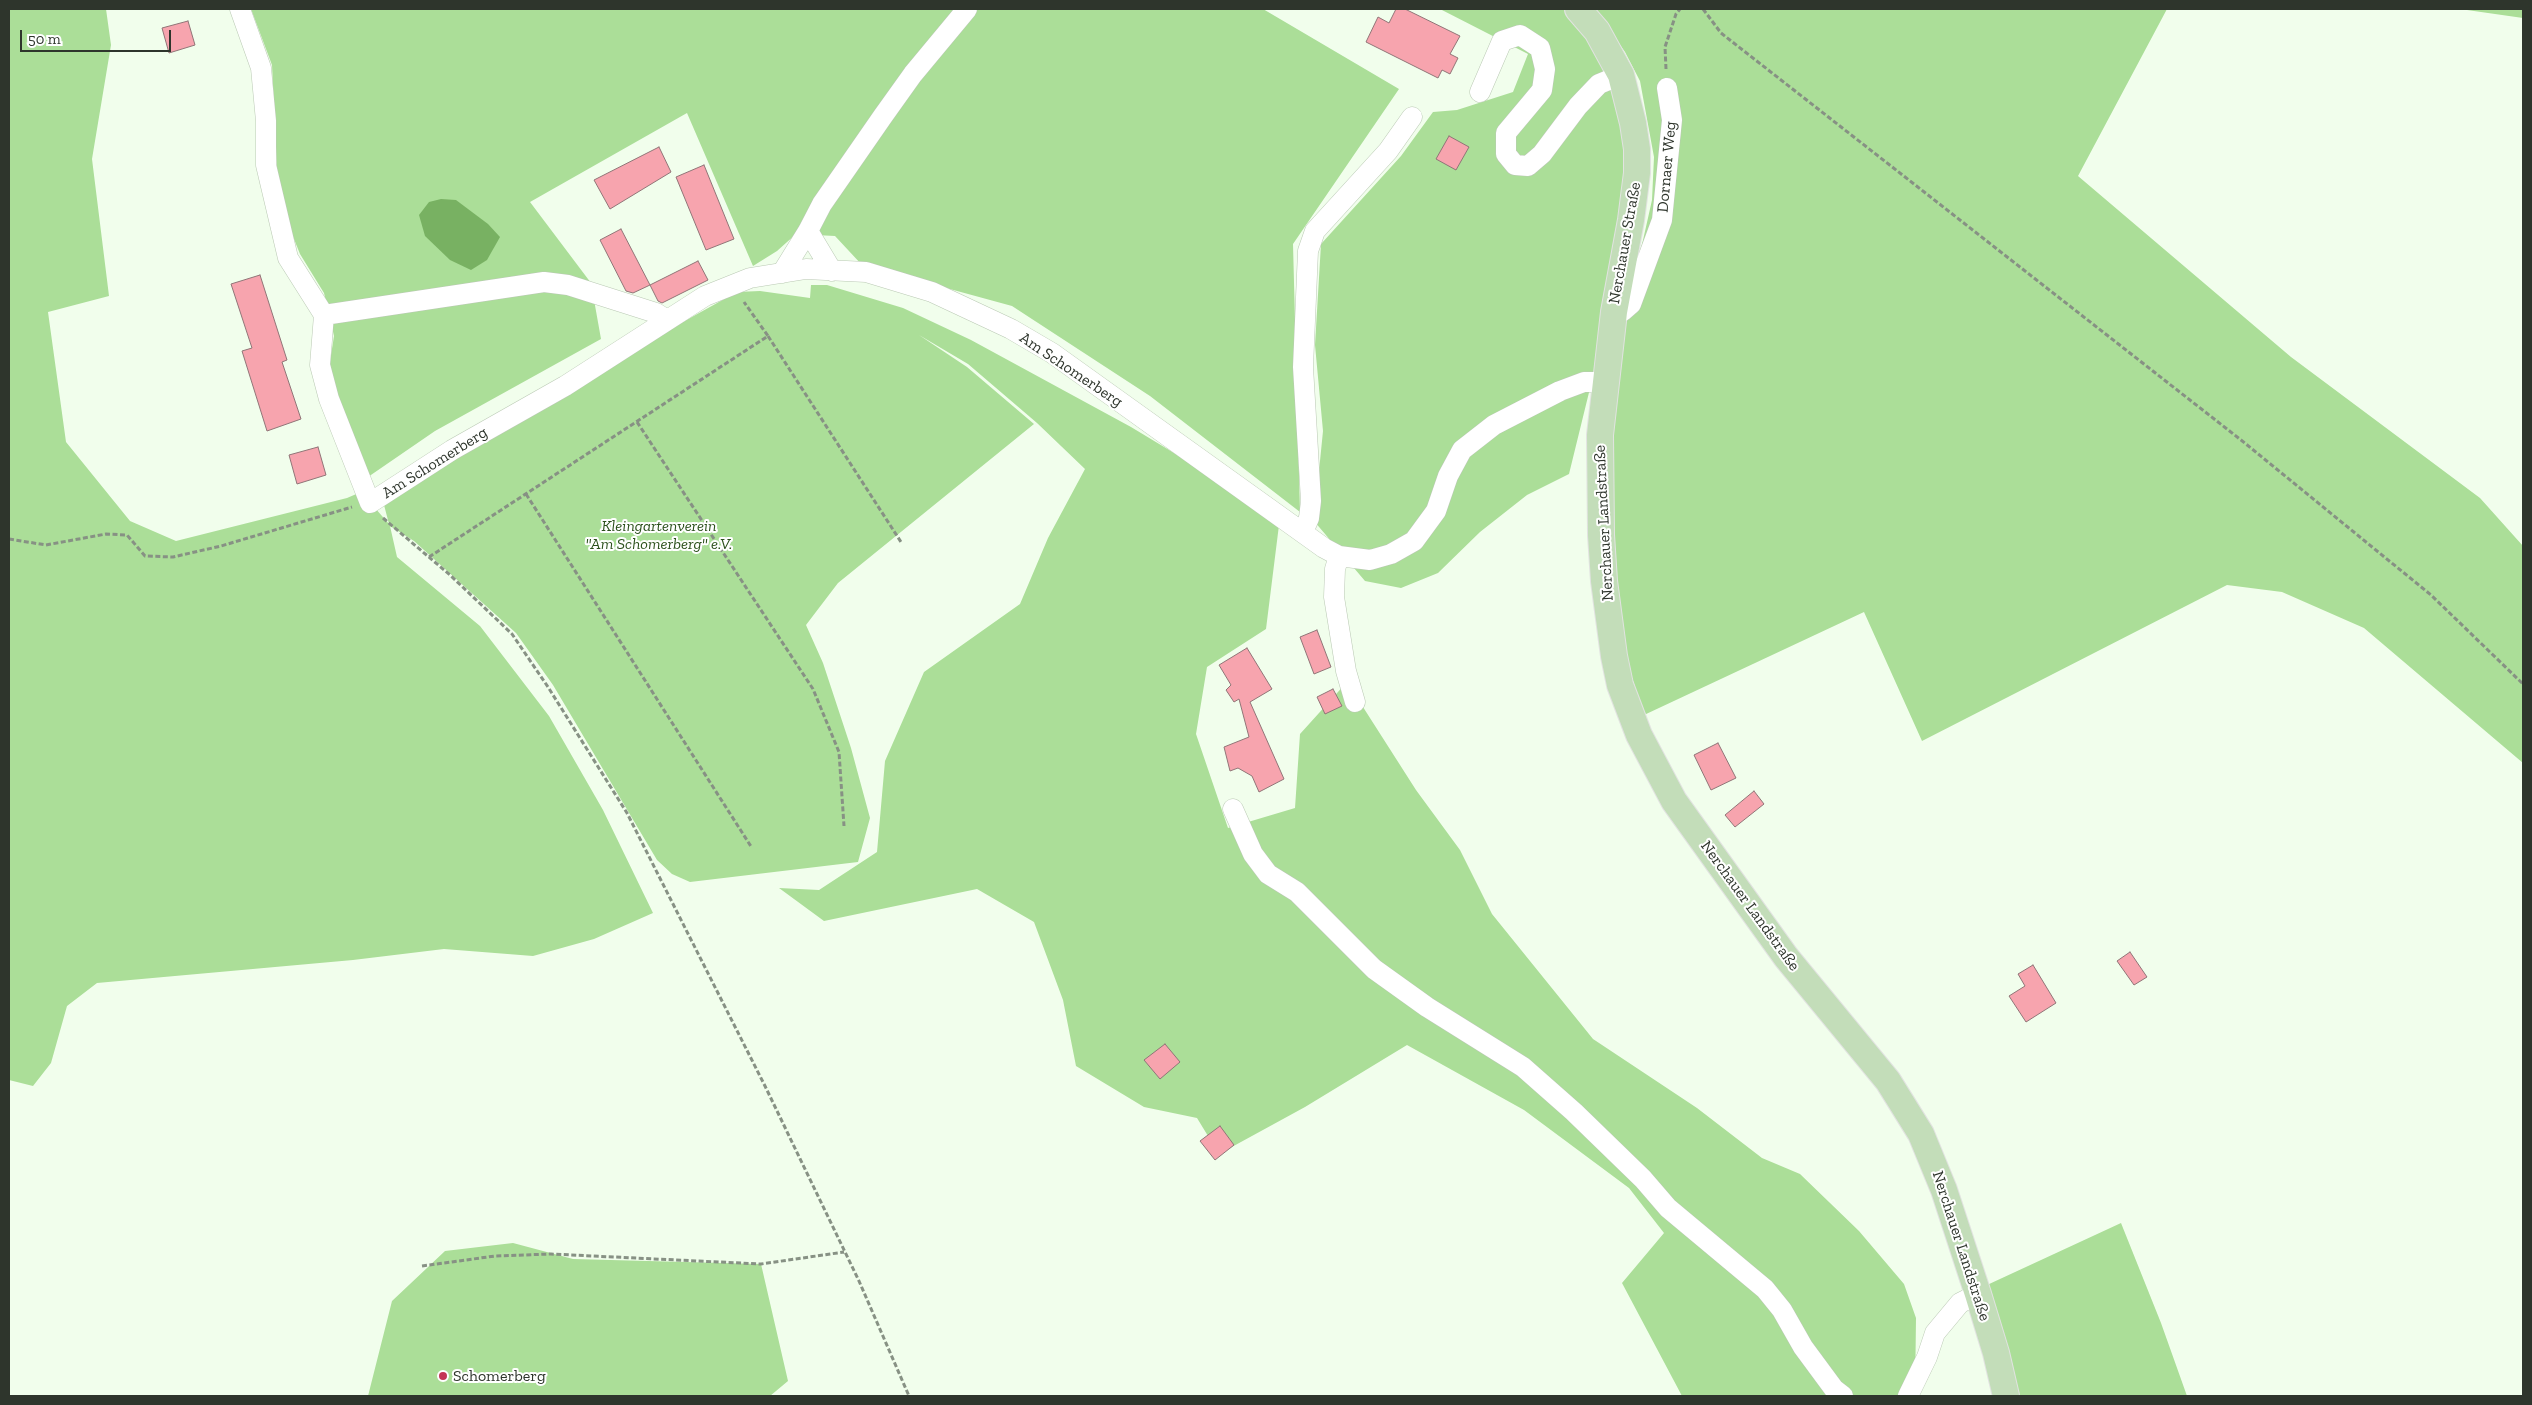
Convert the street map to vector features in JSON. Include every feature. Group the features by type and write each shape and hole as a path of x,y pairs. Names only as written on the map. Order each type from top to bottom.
{"main road":[{"name":"Nerchauer Straße","path":"1578,9 1597,32 1621,75 1634,123 1637,173 1604,382"},
{"name":"Nerchauer Landstraße","path":"1604,382 1600,435 1601,535 1604,581 1614,656 1629,710 1674,801 1722,871 1786,958 1901,1100 1934,1162 1978,1294 1996,1353 2006,1396"}],"street":[{"path":"240,9 261,68 266,121 266,165 288,258 324,315 544,282 568,285 656,314 667,320"},
{"path":"782,273 822,204 908,81 967,9"},
{"path":"1480,92 1502,41 1520,35 1540,48 1546,69 1542,90 1506,133 1506,154 1516,165 1528,166 1542,154 1578,106 1599,84 1621,75"},
{"name":"Dornaer Weg","path":"1614,312 1623,311 1631,304 1662,220 1672,120 1667,88"},
{"path":"1303,532 1309,518 1311,501 1303,367 1308,251 1316,231 1388,151 1412,116"},
{"path":"808,231 832,271"},
{"name":"Am Schomerberg","path":"324,315 320,365 328,399 370,503 452,450 565,386 705,296 750,278 806,269 866,272 932,292 1011,329 1052,353 1194,457 1339,556 1370,560 1391,554 1414,541 1436,511 1448,476 1462,450 1512,413 1584,382 1604,382"},
{"path":"1339,556 1336,568 1334,597 1346,670 1355,702"},
{"path":"1232,809 1253,854 1268,874 1296,892 1374,969 1427,1007 1523,1067 1574,1112 1643,1179 1668,1208 1765,1288 1782,1310 1803,1347 1834,1388 1843,1396"},
{"path":"1908,1396 1927,1357 1935,1332 1960,1303 1978,1294"}],"path":[{"path":"1667,88 1665,47 1676,14 1680,9"},
{"path":"1703,9 1721,33 2187,397 2431,594 2523,684"},
{"path":"732,285 768,336 901,542"},
{"path":"429,557 768,336"},
{"path":"636,422 813,688 839,752 844,826"},
{"path":"526,494 752,848"},
{"path":"9,539 46,545 106,534 127,535 145,556 173,557 230,544 370,503 388,524 429,557 512,634 548,686 628,813 765,1086 844,1252 909,1396"},
{"path":"422,1266 495,1256 551,1254 761,1264 844,1252"}],"green space":[{"name":"Kleingartenverein \"Am Schomerberg\" e.V.","path":"9,9 106,9 111,45 92,159 109,296 48,312 66,442 130,521 176,541 347,498 361,492 389,524 384,505 421,480 654,338 737,292 760,291 810,298 811,285 827,285 903,308 971,340 1131,427 1280,517 1266,629 1207,667 1196,734 1228,828 1295,808 1300,734 1347,682 1416,790 1460,850 1492,914 1593,1039 1697,1108 1762,1158 1800,1174 1859,1231 1904,1284 1916,1318 1915,1396 1682,1396 1622,1283 1664,1233 1629,1188 1524,1110 1407,1045 1305,1107 1219,1154 1197,1118 1144,1107 1076,1066 1063,1000 1034,922 977,889 824,921 779,888 819,890 877,852 885,761 924,672 1020,604 1048,538 1085,469 1037,423 968,364 919,335 967,367 1034,424 838,583 806,625 823,663 851,748 870,818 858,862 690,882 672,874 657,860 553,685 516,633 414,541 390,526 397,557 480,626 549,716 603,810 653,913 594,939 533,956 444,949 353,960 97,983 67,1006 51,1063 33,1086 9,1080"},
{"path":"251,9 1263,9 1399,89 1293,244 1300,512 1150,396 1012,306 862,265 835,236 796,234 777,251 753,266 687,113 530,202 591,283 601,339 435,431 368,477 340,409 329,368 334,336 324,293 300,254 284,214 278,187 272,65"},
{"path":"1440,9 1568,9 1609,67 1634,151 1619,270 1569,474 1527,495 1480,532 1438,573 1401,588 1365,581 1314,521 1323,431 1315,345 1321,244 1401,156 1433,112 1457,110 1513,92 1528,54"},
{"path":"1595,9 2167,9 2078,176 2291,357 2480,498 2523,546 2523,763 2364,628 2282,592 2227,585 1922,741 1864,612 1644,715 1627,662 1617,594 1609,478 1618,352 1652,200 1654,157 1640,81 1625,52"},
{"path":"2460,9 2523,9 2523,18"},
{"path":"2121,1223 2161,1323 2187,1396 2016,1396 1987,1285"},
{"path":"513,1243 573,1259 761,1264 788,1381 770,1396 368,1396 392,1301 445,1251"}],"shaded area":[{"path":"441,199 456,200 488,224 500,237 487,260 471,270 450,260 425,236 419,215 429,202"}],"building":[{"path":"1396,9 1405,9 1460,36 1450,54 1458,58 1450,74 1442,70 1438,78 1366,42 1378,17 1389,23"},
{"path":"188,21 195,45 169,53 162,28"},
{"path":"1449,136 1469,147 1456,170 1436,159"},
{"path":"659,147 671,172 610,209 594,180"},
{"path":"704,165 734,239 706,250 676,177"},
{"path":"621,229 650,285 633,293 626,291 600,240"},
{"path":"698,261 708,280 662,303 658,301 650,285"},
{"path":"260,275 287,360 282,362 301,419 267,431 242,351 252,348 231,284"},
{"path":"318,447 326,475 297,484 289,455"},
{"path":"1317,630 1331,667 1314,674 1300,637"},
{"path":"1247,648 1272,689 1250,702 1284,779 1259,792 1252,776 1238,768 1230,771 1224,747 1249,737 1239,699 1234,702 1226,690 1231,685 1219,665"},
{"path":"1333,689 1342,706 1325,714 1317,697"},
{"path":"1718,743 1736,778 1711,790 1694,755"},
{"path":"1754,791 1764,804 1735,827 1725,815"},
{"path":"2130,952 2147,977 2134,985 2117,961"},
{"path":"2033,965 2056,1003 2026,1022 2009,996 2025,986 2018,974"},
{"path":"1165,1044 1180,1062 1160,1079 1144,1060"},
{"path":"1220,1126 1234,1145 1215,1160 1200,1141"}],"place":[{"name":"Schomerberg","path":"443,1376"}]}
